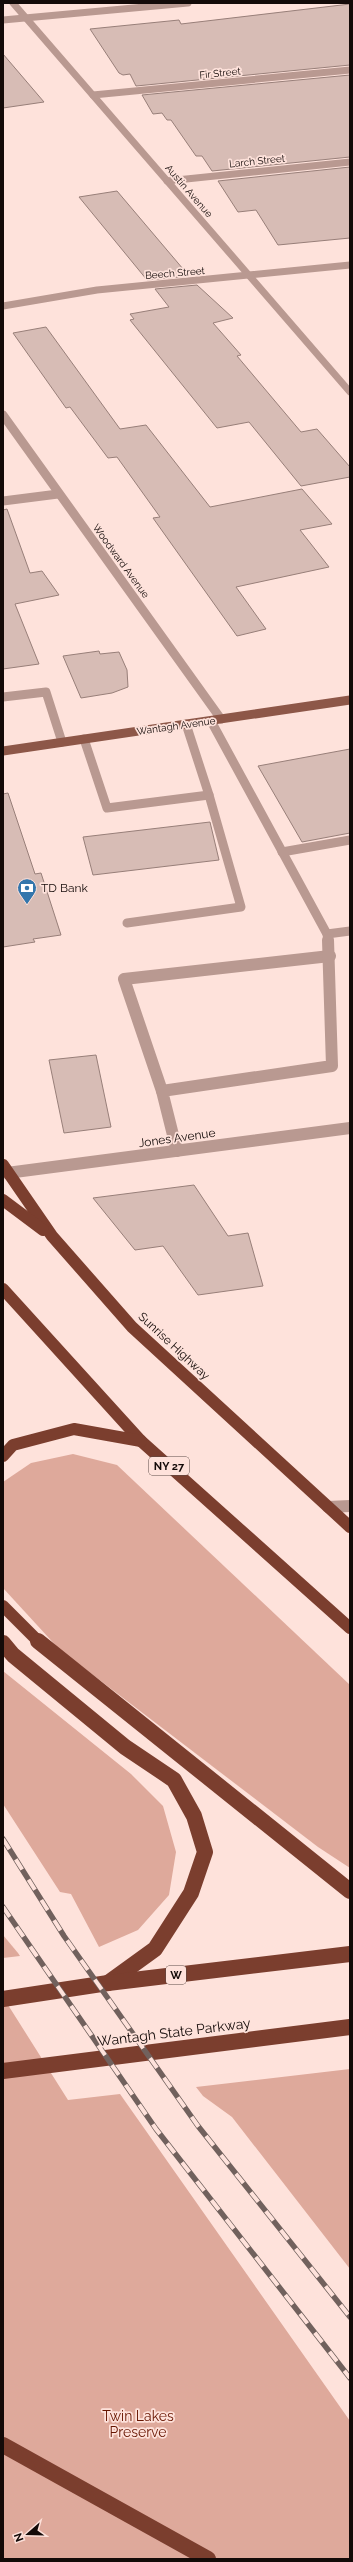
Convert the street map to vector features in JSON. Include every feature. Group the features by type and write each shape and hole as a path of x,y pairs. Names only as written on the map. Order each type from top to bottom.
{"highway":[{"name":"Sunrise Highway","path":"5,1169 52,1236 132,1327 350,1527"},
{"path":"3,1200 52,1236"},
{"name":"NY 27","path":"3,1289 141,1441 350,1628"},
{"path":"3,1456 13,1445 74,1429 141,1441"},
{"path":"3,1606 36,1640 350,1891"},
{"path":"3,1643 12,1654 125,1747 174,1780 194,1816 205,1852 191,1893 155,1949 108,1983"},
{"name":"W","path":"3,2000 108,1983 350,1954"},
{"name":"Wantagh State Parkway","path":"3,2071 350,2027"},
{"path":"3,2446 208,2559"}],"main road":[{"name":"Wantagh Avenue","path":"3,751 350,700"}],"street":[{"name":"Austin Avenue","path":"13,3 349,390"},
{"path":"3,20 188,3"},
{"name":"Fir Street","path":"93,95 350,70"},
{"name":"Larch Street","path":"167,181 350,162"},
{"name":"Beech Street","path":"3,306 97,290 350,265"},
{"name":"Woodward Avenue","path":"3,416 221,719"},
{"path":"3,501 58,494"},
{"path":"3,697 46,692 62,742"},
{"path":"162,1091 332,1066 330,956 327,934 210,721"},
{"path":"127,923 241,908 209,795 186,724"},
{"path":"84,739 107,808 209,795"},
{"path":"282,852 350,840"},
{"path":"327,934 350,931"},
{"path":"177,1151 162,1091 124,979 330,956"},
{"name":"Jones Avenue","path":"5,1169 177,1151 350,1128"},
{"path":"328,1507 350,1506"}],"green space":[{"path":"73,1454 117,1465 350,1685 350,1868 318,1847 59,1649 3,1588 3,1482 31,1463"},
{"path":"3,1671 131,1774 163,1806 176,1852 169,1895 138,1930 99,1947 71,1894 60,1892 3,1804"},
{"path":"3,1935 18,1953 20,1956 3,1958"},
{"name":"Twin Lakes Preserve","path":"3,1997 68,2100 120,2094 350,2421 350,2559 3,2559"},
{"path":"350,2069 350,2269 232,2117 203,2096 196,2087"}],"building":[{"path":"350,4 350,65 136,86 130,74 123,75 119,73 90,29 179,20 181,24"},
{"path":"3,54 44,102 3,108"},
{"path":"350,75 350,157 212,171 202,156 196,156 171,120 167,120 162,113 153,114 142,95"},
{"path":"350,167 350,238 278,245 256,210 238,212 218,181"},
{"path":"117,191 189,276 147,280 79,197"},
{"path":"197,285 233,318 213,323 241,355 237,356 301,432 317,429 350,467 350,477 301,486 249,422 217,428 130,320 134,319 130,314 169,307 155,289"},
{"path":"46,327 120,429 146,425 210,507 302,489 332,524 300,530 329,567 236,587 266,629 237,636 153,518 160,517 117,457 108,458 70,407 66,408 13,333"},
{"path":"7,509 30,573 42,571 59,595 15,604 39,664 3,669 3,510"},
{"path":"99,651 100,654 119,652 127,670 128,687 112,693 81,698 63,656"},
{"path":"350,749 350,833 302,842 258,766"},
{"name":"TD Bank","path":"8,793 35,874 41,873 61,935 33,939 35,942 3,947 3,794"},
{"path":"210,822 219,860 93,875 83,837"},
{"path":"96,1055 111,1127 64,1133 49,1060"},
{"path":"194,1185 228,1236 248,1233 263,1286 198,1295 163,1246 135,1250 93,1198"}],"railway":[{"path":"3,1839 64,1936 198,2126 350,2317"},
{"path":"3,1907 156,2129 350,2378"}],"place":[{"name":"TD Bank","path":"27,905"}]}
